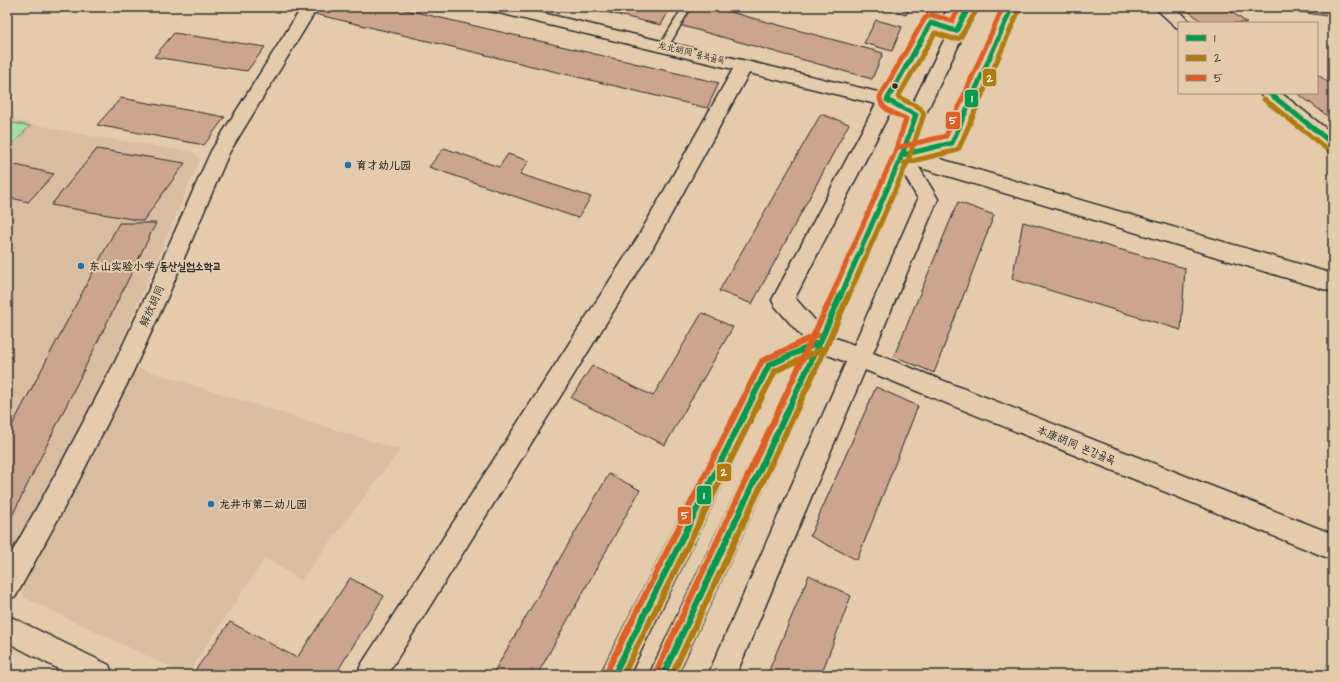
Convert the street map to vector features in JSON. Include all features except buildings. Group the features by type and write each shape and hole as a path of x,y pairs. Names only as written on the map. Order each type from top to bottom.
{"street":[{"name":"解放胡同","path":"7,587 68,476 123,369 156,298 220,151 310,7"},
{"name":"龙北胡同 룡북골목","path":"496,7 887,100 916,115"},
{"path":"820,342 783,300 887,100 939,7"},
{"path":"663,675 820,342 902,155 916,115 969,7"},
{"path":"902,155 952,143 1012,7"},
{"path":"1162,7 1181,22"},
{"path":"931,23 956,31"},
{"path":"371,675 645,243 744,66"},
{"path":"1271,94 1333,144"},
{"path":"902,155 1333,283"},
{"path":"722,675 928,199 902,155"},
{"path":"614,675 769,365 820,342"},
{"name":"本康胡同 본강골목","path":"820,342 1333,547"},
{"path":"7,628 98,675"}],"lane":[{"path":"664,46 687,7"}],"shaded area":[{"path":"552,7 591,7 586,15"},
{"name":"东山实验小学 동산실험소학교","path":"7,119 91,136 193,152 200,159 108,373 85,422 7,561"},
{"name":"龙井市第二幼儿园","path":"135,367 400,450 301,580 265,558 187,675 23,597 22,588 28,570"}],"green space":[{"path":"7,122 30,126 7,150"}],"transit line":[{"name":"5","path":"656,672 813,339 895,152 906,119 885,108 880,101 880,97 925,18 932,15 952,21 960,7"},
{"name":"1","path":"663,675 820,342 902,155 916,115 887,100 931,23 956,31 969,7"},
{"name":"5","path":"900,147 946,136 1003,7"},
{"name":"1","path":"902,155 952,143 1012,7"},
{"name":"2","path":"904,163 954,151 959,148 1019,10"},
{"name":"2","path":"672,675 827,345 909,158 924,114 920,108 898,97 935,33 954,39 960,38 976,11"},
{"name":"1","path":"1270,94 1333,144"},
{"name":"2","path":"1264,99 1328,150"},
{"name":"5","path":"607,671 762,361 817,335"},
{"name":"1","path":"614,675 769,365 820,342"},
{"name":"2","path":"623,675 775,371 823,349"}],"place":[{"name":"育才幼儿园","path":"348,165"},
{"name":"东山实验小学 동산실험소학교","path":"81,266"},
{"name":"龙井市第二幼儿园","path":"211,504"}]}
